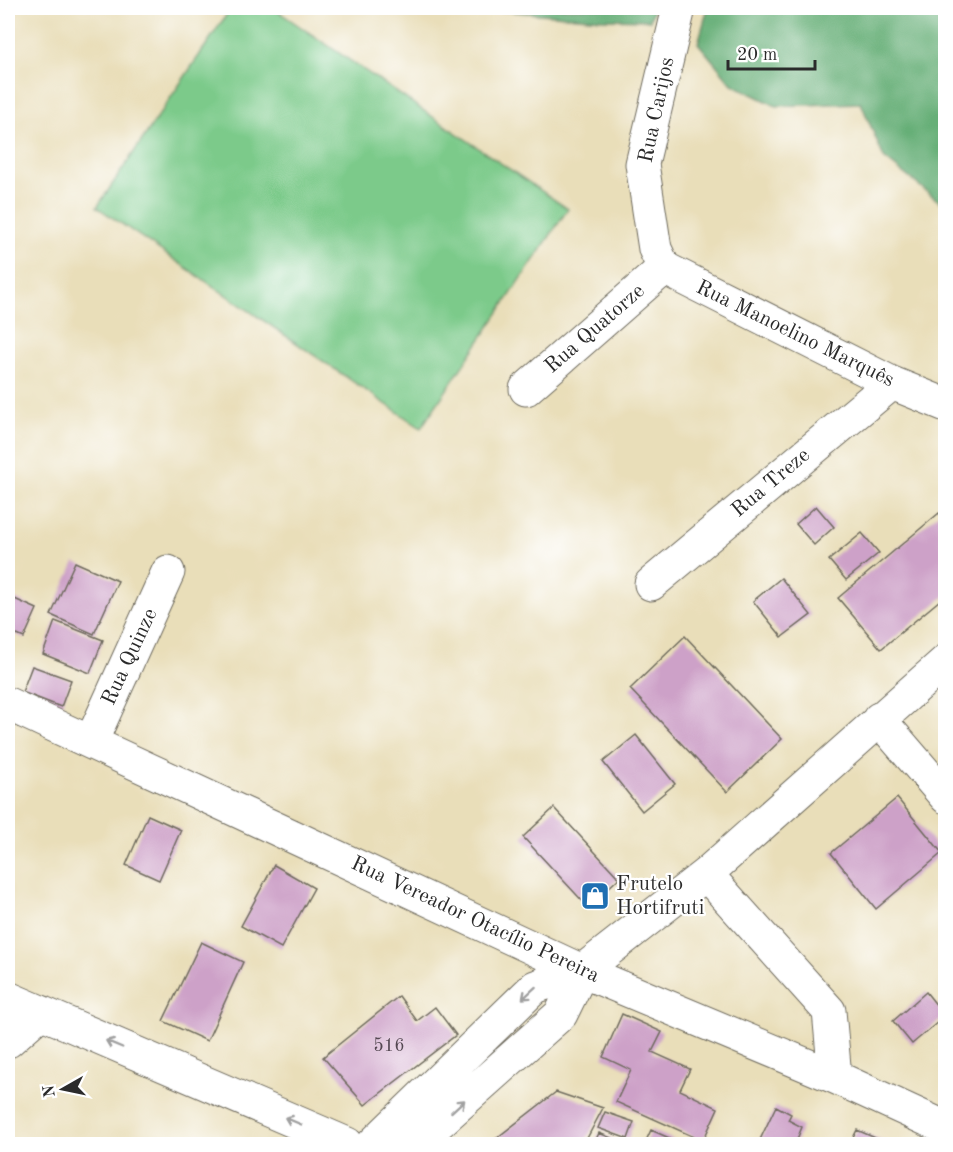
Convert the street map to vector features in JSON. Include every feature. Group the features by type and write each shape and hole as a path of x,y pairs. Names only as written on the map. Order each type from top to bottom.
{"street":[{"name":"Rua Carijos","path":"659,259 642,164 680,8"},
{"name":"Rua Manoelino Marquês","path":"659,259 892,382 945,405"},
{"name":"Rua Quatorze","path":"526,389 659,259"},
{"name":"Rua Treze","path":"651,584 892,382"},
{"name":"Rua Quinze","path":"91,742 168,572"},
{"path":"373,1144 536,987 582,971 706,874 945,661"},
{"name":"Rua Vereador Otacílio Pereira","path":"8,705 582,971 836,1077 945,1128"},
{"path":"879,719 945,797"},
{"path":"706,874 829,1011 836,1077"},
{"path":"415,1144 561,1014 582,971"},
{"path":"8,998 347,1144"},
{"path":"8,1041 41,1012"}],"green space":[{"path":"231,8 273,8 568,209 421,428 97,207"},
{"path":"465,8 654,8 650,20 603,19"},
{"path":"708,8 945,8 945,206 884,158 861,103 776,106 732,84 698,43"}],"building":[{"path":"816,506 834,527 814,545 796,524"},
{"path":"939,513 946,522 946,595 881,649 838,598"},
{"path":"862,533 879,553 846,580 829,560"},
{"path":"75,562 118,581 94,634 51,615"},
{"path":"781,578 811,615 782,637 753,601"},
{"path":"8,596 37,609 24,638 8,631"},
{"path":"55,621 103,640 90,673 43,654"},
{"path":"685,636 782,739 727,792 630,689"},
{"path":"32,666 71,680 61,707 22,692"},
{"path":"636,735 675,784 642,811 603,762"},
{"path":"897,798 942,853 876,909 831,853"},
{"path":"554,808 619,878 588,907 523,837"},
{"path":"148,815 181,830 159,880 126,865"},
{"path":"274,865 314,888 281,948 241,926"},
{"path":"201,942 243,962 207,1041 163,1021"},
{"path":"926,992 945,1016 912,1044 893,1021"},
{"path":"399,996 417,1021 435,1007 456,1035 365,1105 323,1057"},
{"path":"622,1014 662,1032 652,1052 690,1069 680,1090 718,1108 703,1141 616,1102 631,1070 603,1057"},
{"path":"556,1092 603,1108 584,1144 489,1144"},
{"path":"776,1106 791,1114 788,1120 802,1127 795,1144 758,1144"},
{"path":"605,1112 634,1122 628,1139 598,1128"},
{"path":"651,1130 683,1144 645,1143"},
{"path":"857,1130 889,1144 850,1144"},
{"path":"599,1133 626,1144 594,1144"}],"place":[{"name":"Frutelo Hortifruti","path":"595,896"}]}
